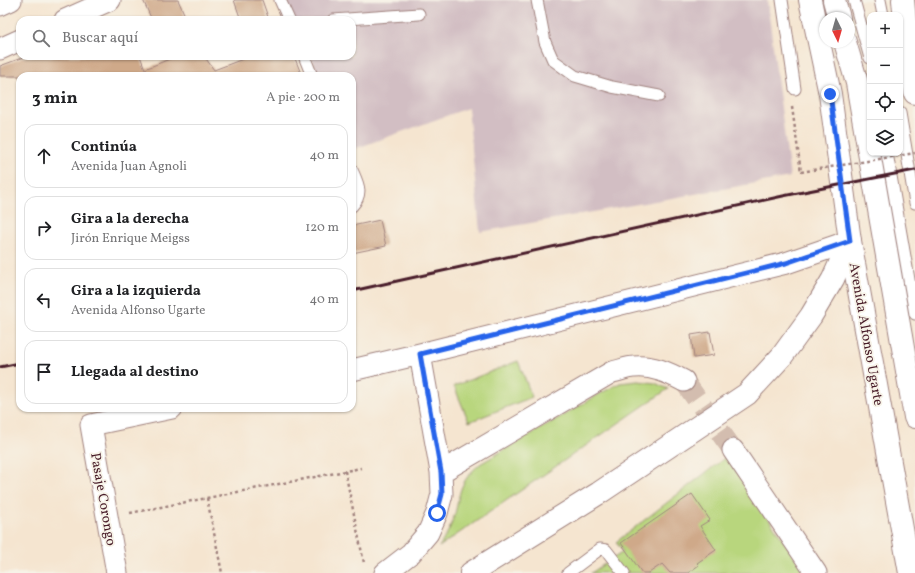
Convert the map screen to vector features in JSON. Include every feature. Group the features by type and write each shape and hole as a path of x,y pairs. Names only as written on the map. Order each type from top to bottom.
{"main road":[{"name":"Avenida Alfonso Ugarte","path":"810,0 830,94 850,241 910,573"},
{"path":"903,0 907,43 915,93"},
{"path":"825,67 830,48"},
{"path":"847,48 856,83 915,417"},
{"path":"471,573 599,493 747,394 782,356 811,316 833,279 850,241"}],"street":[{"path":"0,5 11,0"},
{"path":"74,16 110,0"},
{"path":"0,49 16,42"},
{"path":"356,369 786,263 850,241"},
{"path":"385,573 411,553 428,533 437,513 442,494 441,472 420,354"},
{"path":"441,472 612,372 634,366 652,367 684,381"},
{"name":"Pasaje Corongo","path":"117,573 91,425 153,412"},
{"path":"733,450 816,573"}],"lane":[{"path":"280,0 287,16"},
{"path":"537,0 545,42 553,60 575,76 612,88 659,96"},
{"path":"782,0 795,89"},
{"path":"861,0 869,48"},
{"path":"880,0 882,12"},
{"path":"884,0 886,12"},
{"path":"838,8 867,53"},
{"path":"356,18 419,14"},
{"path":"306,60 310,72"},
{"path":"901,120 915,202"},
{"path":"888,156 915,314"},
{"path":"356,179 360,192 356,202"},
{"path":"568,573 600,549 606,550 624,573"}],"path":[{"path":"791,100 801,172 915,153"},
{"path":"107,518 361,468"},
{"path":"345,471 364,557 364,568"},
{"path":"207,498 222,573"}],"shaded area":[{"path":"284,0 767,0 790,177 480,232 468,108 356,148 356,72 317,72 312,60 356,60 356,16 291,16"}],"green space":[{"path":"518,361 532,397 469,422 454,386"},
{"path":"638,381 655,383 668,389 439,547 451,525 462,486 466,479 480,464 620,383"},
{"path":"726,457 806,573 591,573 623,552 616,542"}],"building":[{"path":"143,0 178,0 185,16 150,16"},
{"path":"234,0 262,0 268,16 240,16"},
{"path":"16,60 142,60 145,69 167,60 207,60 214,70 240,60 296,60 300,72 16,72 16,76 0,76 0,66"},
{"path":"380,220 386,246 356,252 356,225"},
{"path":"710,332 714,355 694,358 691,335"},
{"path":"692,494 710,520 700,526 716,550 697,563 699,565 688,573 670,573 662,564 649,573 642,573 621,543"}],"tunnel":[{"path":"684,381 733,450"}],"railway":[{"path":"356,290 783,196 915,170"},
{"path":"0,367 16,364"}],"route":[{"path":"437,513 442,494 441,472 420,354 786,263 850,241 830,94"}]}
